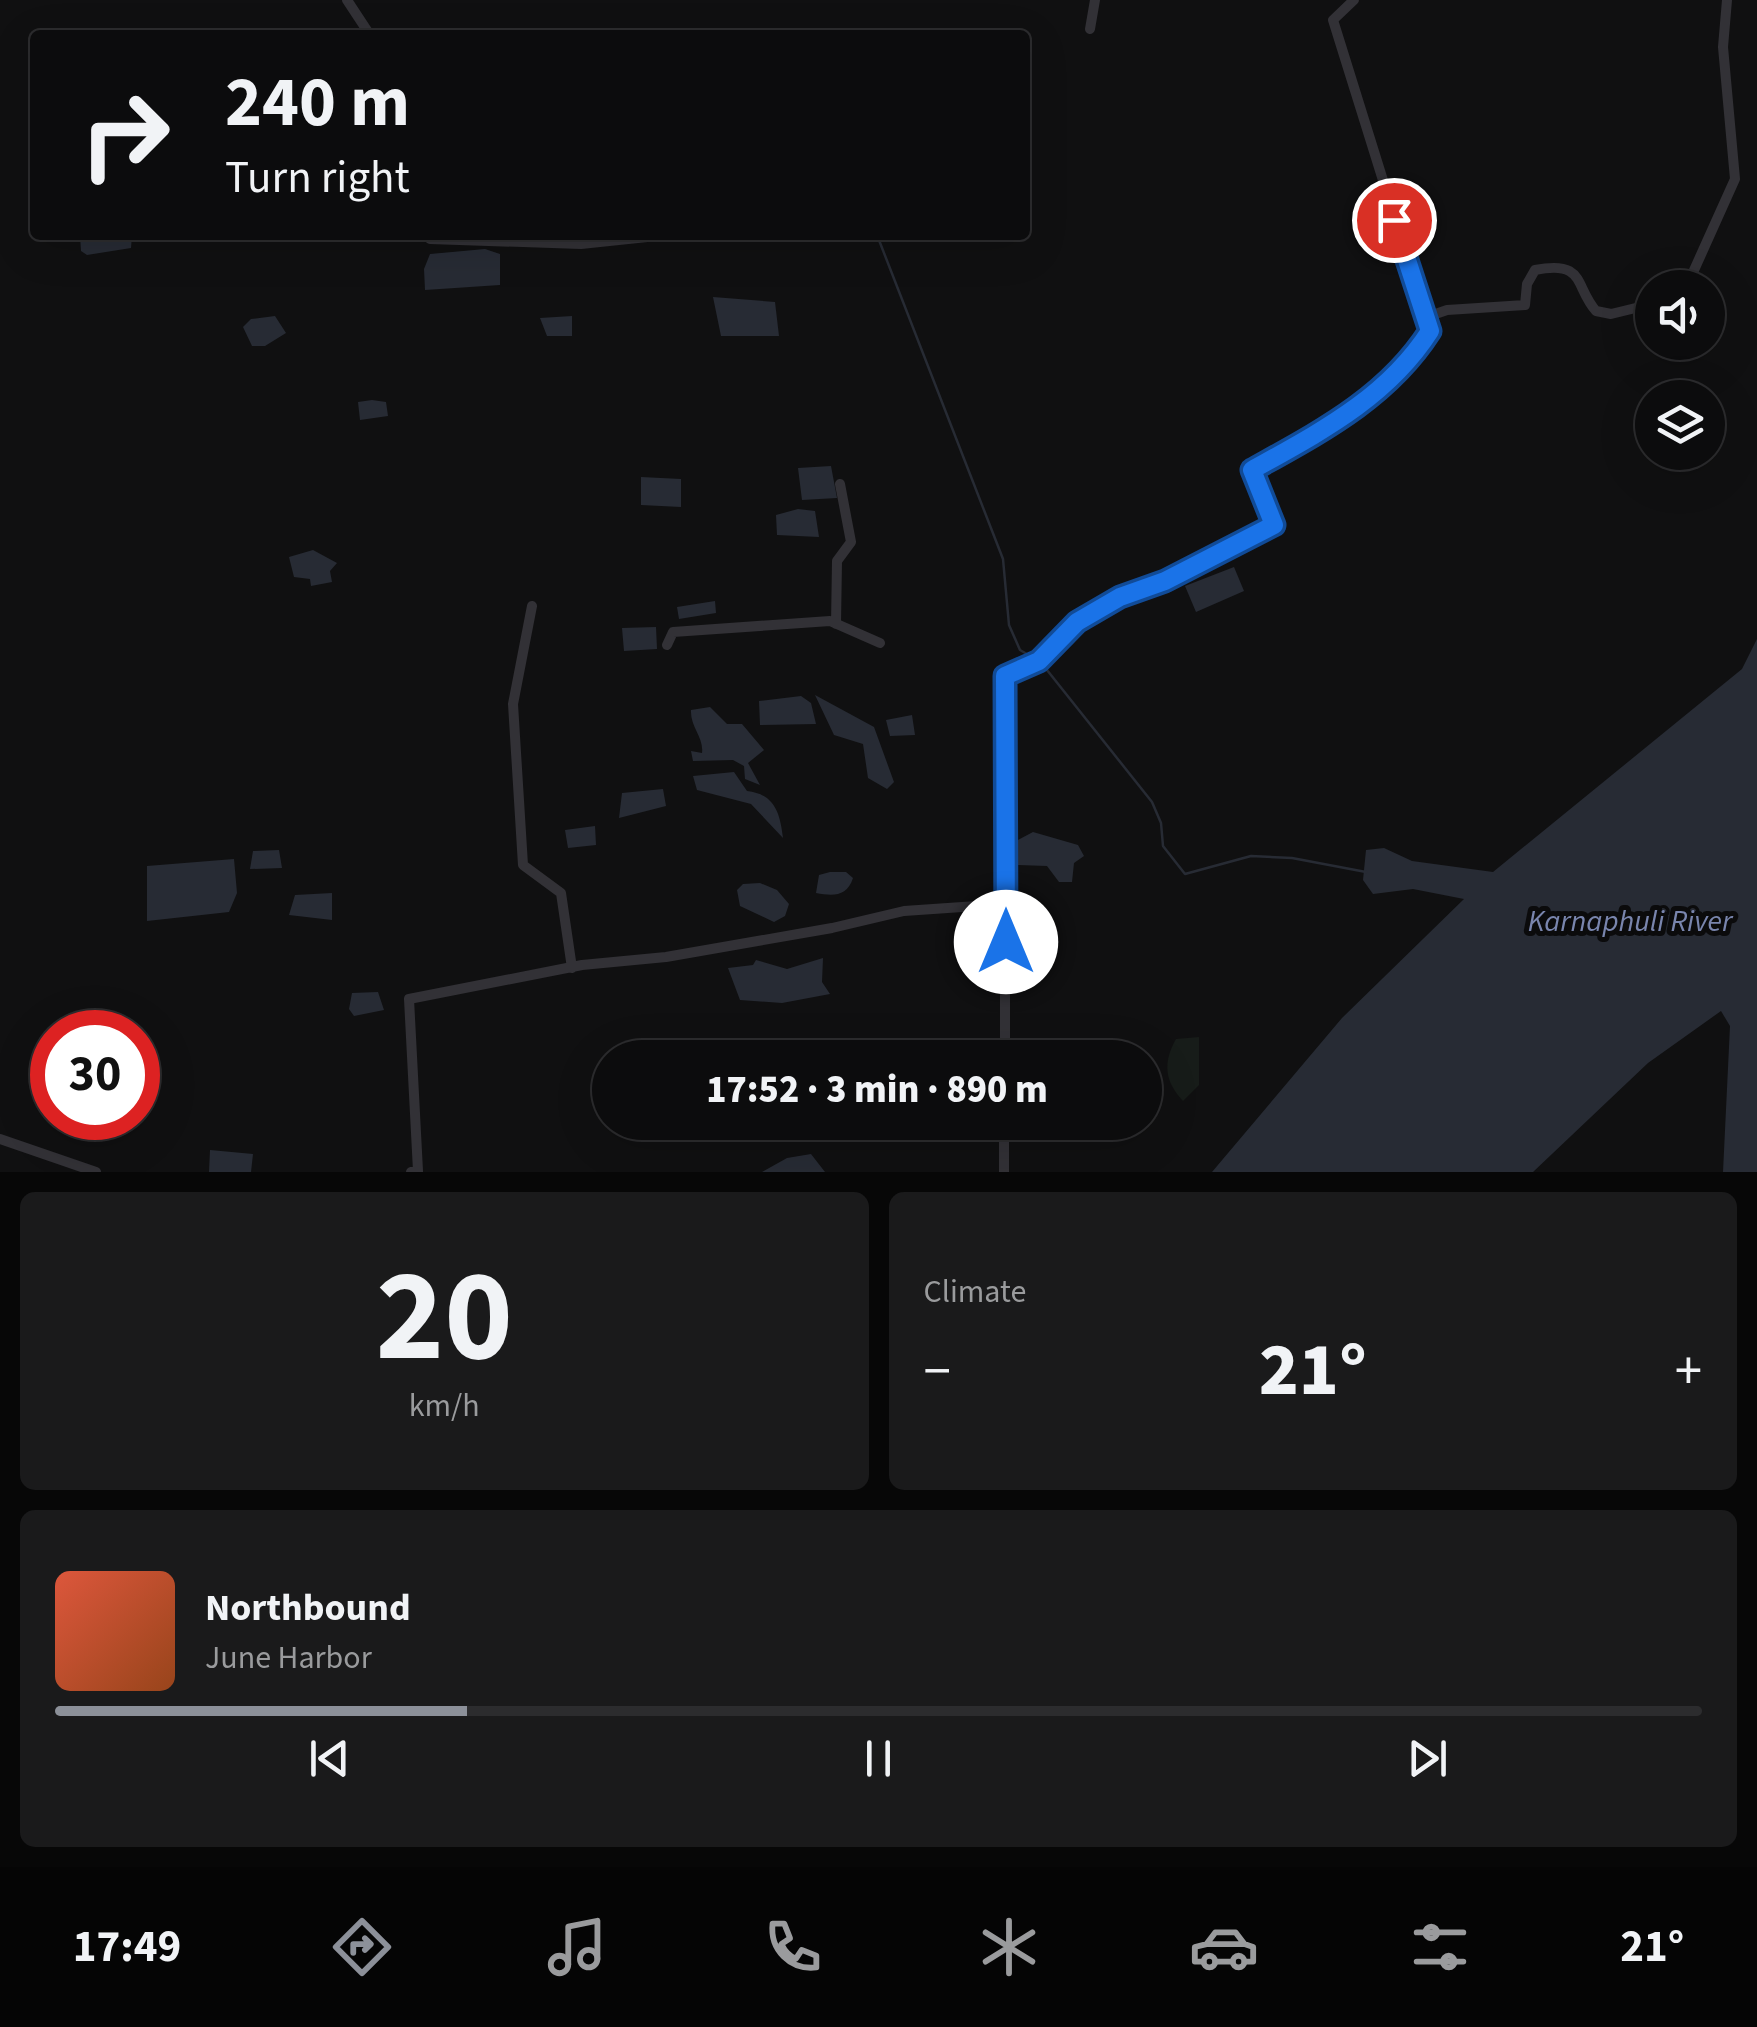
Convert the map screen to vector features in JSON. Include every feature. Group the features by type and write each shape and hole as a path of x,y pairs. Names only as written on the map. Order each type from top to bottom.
{"street":[{"path":"347,0 367,30"},
{"path":"1090,29 1095,0"},
{"path":"1005,1040 1005,676 1039,661 1077,622 1120,597 1165,581 1274,525 1252,470 1346,418 1419,348 1430,331 1333,20 1354,0"},
{"path":"1694,270 1734,179 1723,48 1727,0"},
{"path":"460,240 582,244 619,240"},
{"path":"1424,318 1447,310 1526,305 1527,284 1535,270 1546,268 1562,268 1574,274 1596,312 1611,314 1635,308"},
{"path":"836,624 837,561 851,542 840,484"},
{"path":"532,606 513,704 523,865 562,892 572,968"},
{"path":"667,645 672,632 778,622 836,624 880,643"},
{"path":"416,1172 409,999 572,968 666,957 904,912 1006,904"},
{"path":"0,1138 96,1172"},
{"path":"1004,1140 1004,1172"}],"shaded area":[{"path":"1199,1037 1199,1085 1183,1101 1169,1079 1169,1056 1176,1039"}],"water":[{"path":"80,240 132,240 131,248 87,255 81,251"},
{"path":"485,249 500,254 500,285 425,290 424,269 430,254"},
{"path":"713,297 775,302 779,336 721,336"},
{"path":"275,316 286,333 265,346 252,346 243,327 251,319"},
{"path":"572,316 572,336 547,336 540,318"},
{"path":"358,402 386,402 388,416 360,420"},
{"path":"831,466 837,498 802,500 798,468"},
{"path":"641,477 681,479 681,507 641,505"},
{"path":"798,509 815,511 819,537 777,535 776,515"},
{"path":"313,550 337,563 330,571 332,582 311,586 310,579 294,577 289,557"},
{"path":"1234,567 1244,591 1196,612 1185,586"},
{"path":"715,601 716,613 679,619 677,607"},
{"path":"656,627 657,649 624,651 622,628"},
{"name":"Karnaphuli River","path":"1757,639 1757,1172 1723,1172 1730,1026 1721,1011 1648,1063 1533,1172 1212,1172 1342,1018 1464,899 1413,889 1373,894 1363,880 1366,850 1384,848 1412,861 1493,872 1742,669"},
{"path":"815,695 874,727 894,782 887,789 868,778 863,744 834,735"},
{"path":"801,696 811,703 816,724 760,725 759,701"},
{"path":"710,707 727,724 742,724 764,750 748,763 760,785 745,779 744,766 733,760 693,761 691,751 702,753 702,747 691,710"},
{"path":"912,715 915,735 890,736 886,720"},
{"path":"734,772 747,791 764,796 774,806 783,838 751,804 697,790 693,776"},
{"path":"663,789 666,806 619,818 622,793"},
{"path":"595,826 596,845 568,848 565,830"},
{"path":"1033,832 1078,845 1084,856 1074,863 1072,882 1059,882 1047,866 1018,865 1014,842"},
{"path":"279,850 282,868 250,869 253,851"},
{"path":"234,859 237,893 229,912 147,921 147,866"},
{"path":"846,872 853,878 839,894 816,893 819,875"},
{"path":"760,883 777,890 789,904 785,916 774,922 740,906 737,890 743,884"},
{"path":"332,893 332,920 289,915 295,895"},
{"path":"823,958 822,982 830,994 782,1003 740,1000 728,968 753,965 756,960 787,969"},
{"path":"378,992 384,1010 354,1016 349,1009 352,993"},
{"path":"210,1150 253,1154 251,1172 209,1172"},
{"path":"811,1154 825,1172 762,1172 787,1158"}],"waterway":[{"path":"879,240 1003,559 1009,625 1020,650 1032,657"},
{"path":"1043,665 1152,802 1161,823 1163,846 1185,874 1251,856 1292,858 1366,872"}],"route":[{"path":"1006,942 1005,676 1039,661 1077,622 1120,597 1165,581 1274,525 1252,470 1346,418 1398,371 1430,331 1394,220"}]}
